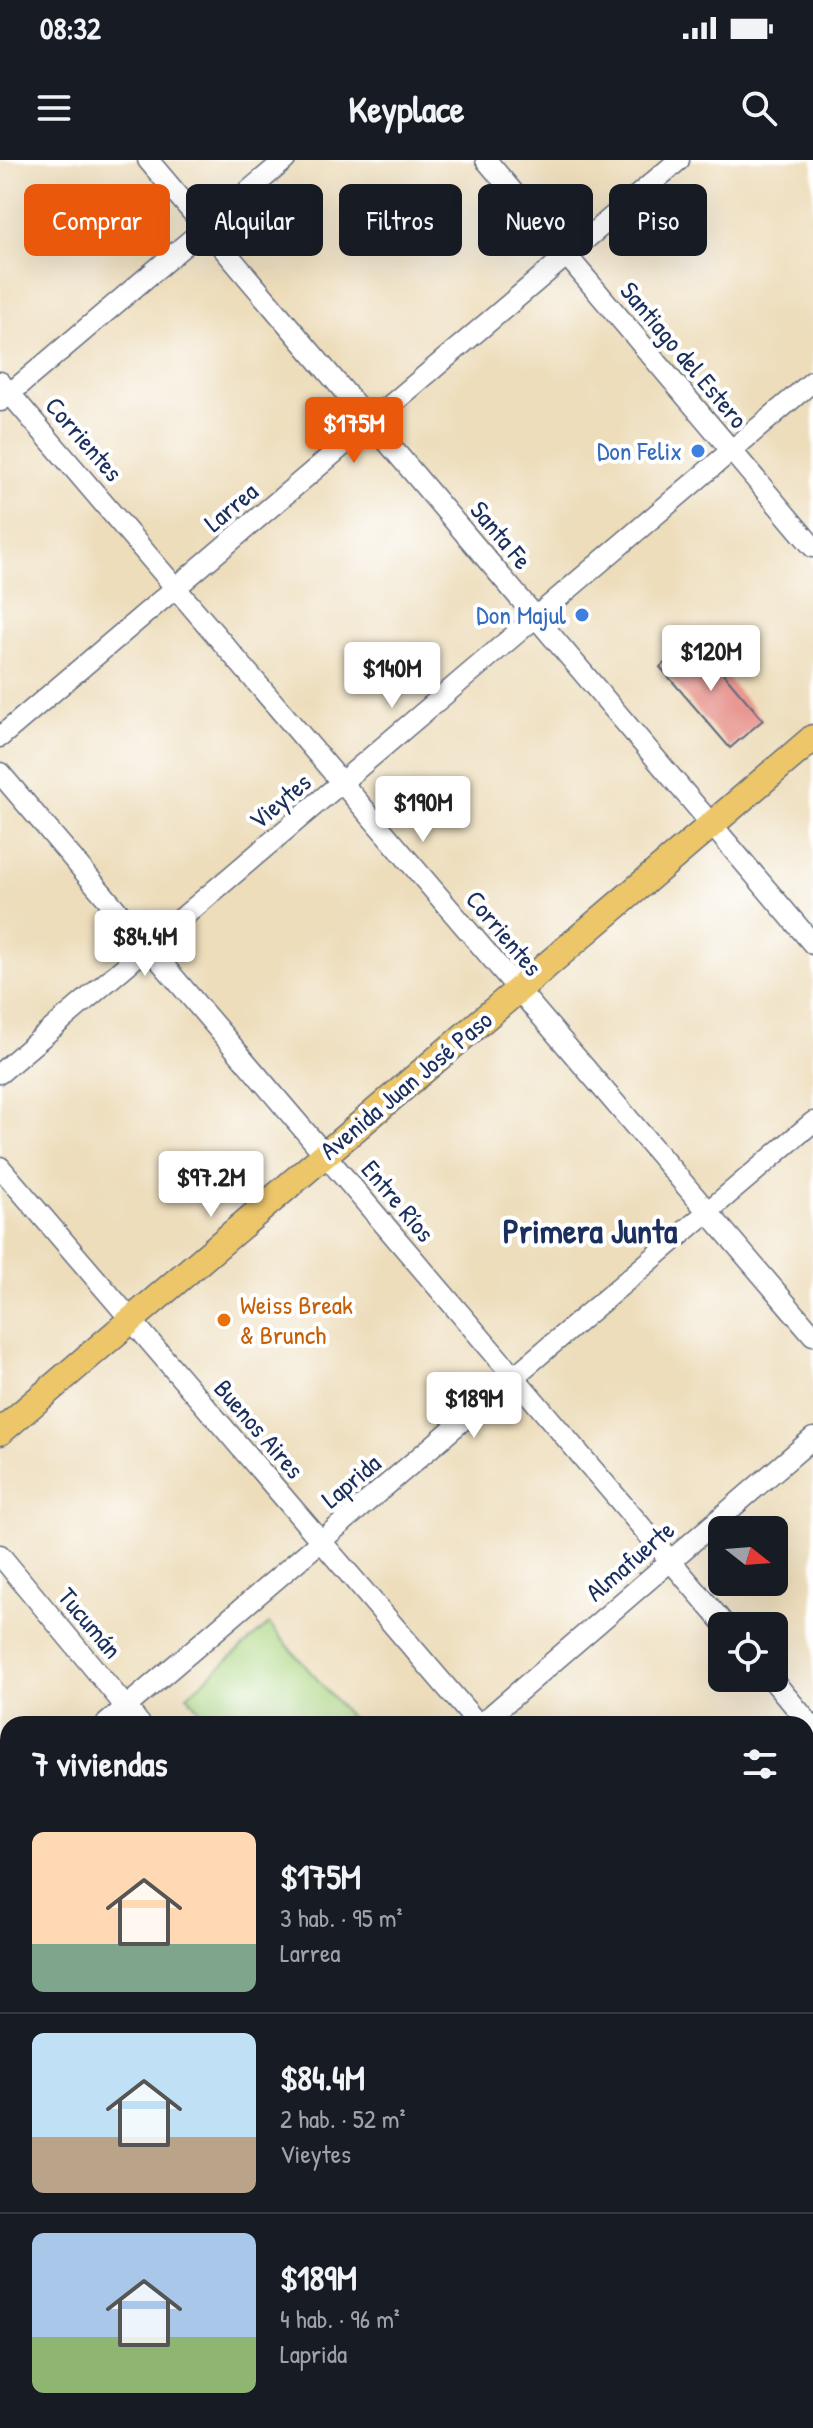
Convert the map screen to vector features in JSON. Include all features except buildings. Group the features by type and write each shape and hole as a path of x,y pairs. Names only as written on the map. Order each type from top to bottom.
{"main road":[{"name":"Avenida Juan José Paso","path":"0,1432 813,738"}],"street":[{"name":"Santa Fe","path":"148,160 186,205"},
{"path":"257,184 285,160"},
{"name":"Santiago del Estero","path":"486,160 506,184"},
{"name":"Larrea","path":"593,232 679,160"},
{"path":"3,392 186,243"},
{"name":"Santa Fe","path":"229,256 813,944"},
{"name":"Santiago del Estero","path":"565,256 813,547"},
{"name":"Larrea","path":"0,737 565,256"},
{"name":"Vieytes","path":"0,1073 813,381"},
{"name":"Corrientes","path":"3,392 177,587 813,1335"},
{"name":"Entre Ríos","path":"0,773 714,1612"},
{"name":"Laprida","path":"115,1716 813,1122"},
{"name":"Buenos Aires","path":"0,1167 472,1716"},
{"name":"Almafuerte","path":"488,1716 813,1438"},
{"name":"Tucumán","path":"0,1555 134,1716"},
{"path":"783,1692 803,1716"}],"green space":[{"path":"269,1624 349,1716 204,1716 187,1695"}],"place":[{"name":"Don Felix","path":"698,451"},
{"name":"Don Majul","path":"582,615"},
{"name":"Weiss Break & Brunch","path":"224,1320"}],"district":[{"name":"Primera Junta","path":"590,1231"}]}
